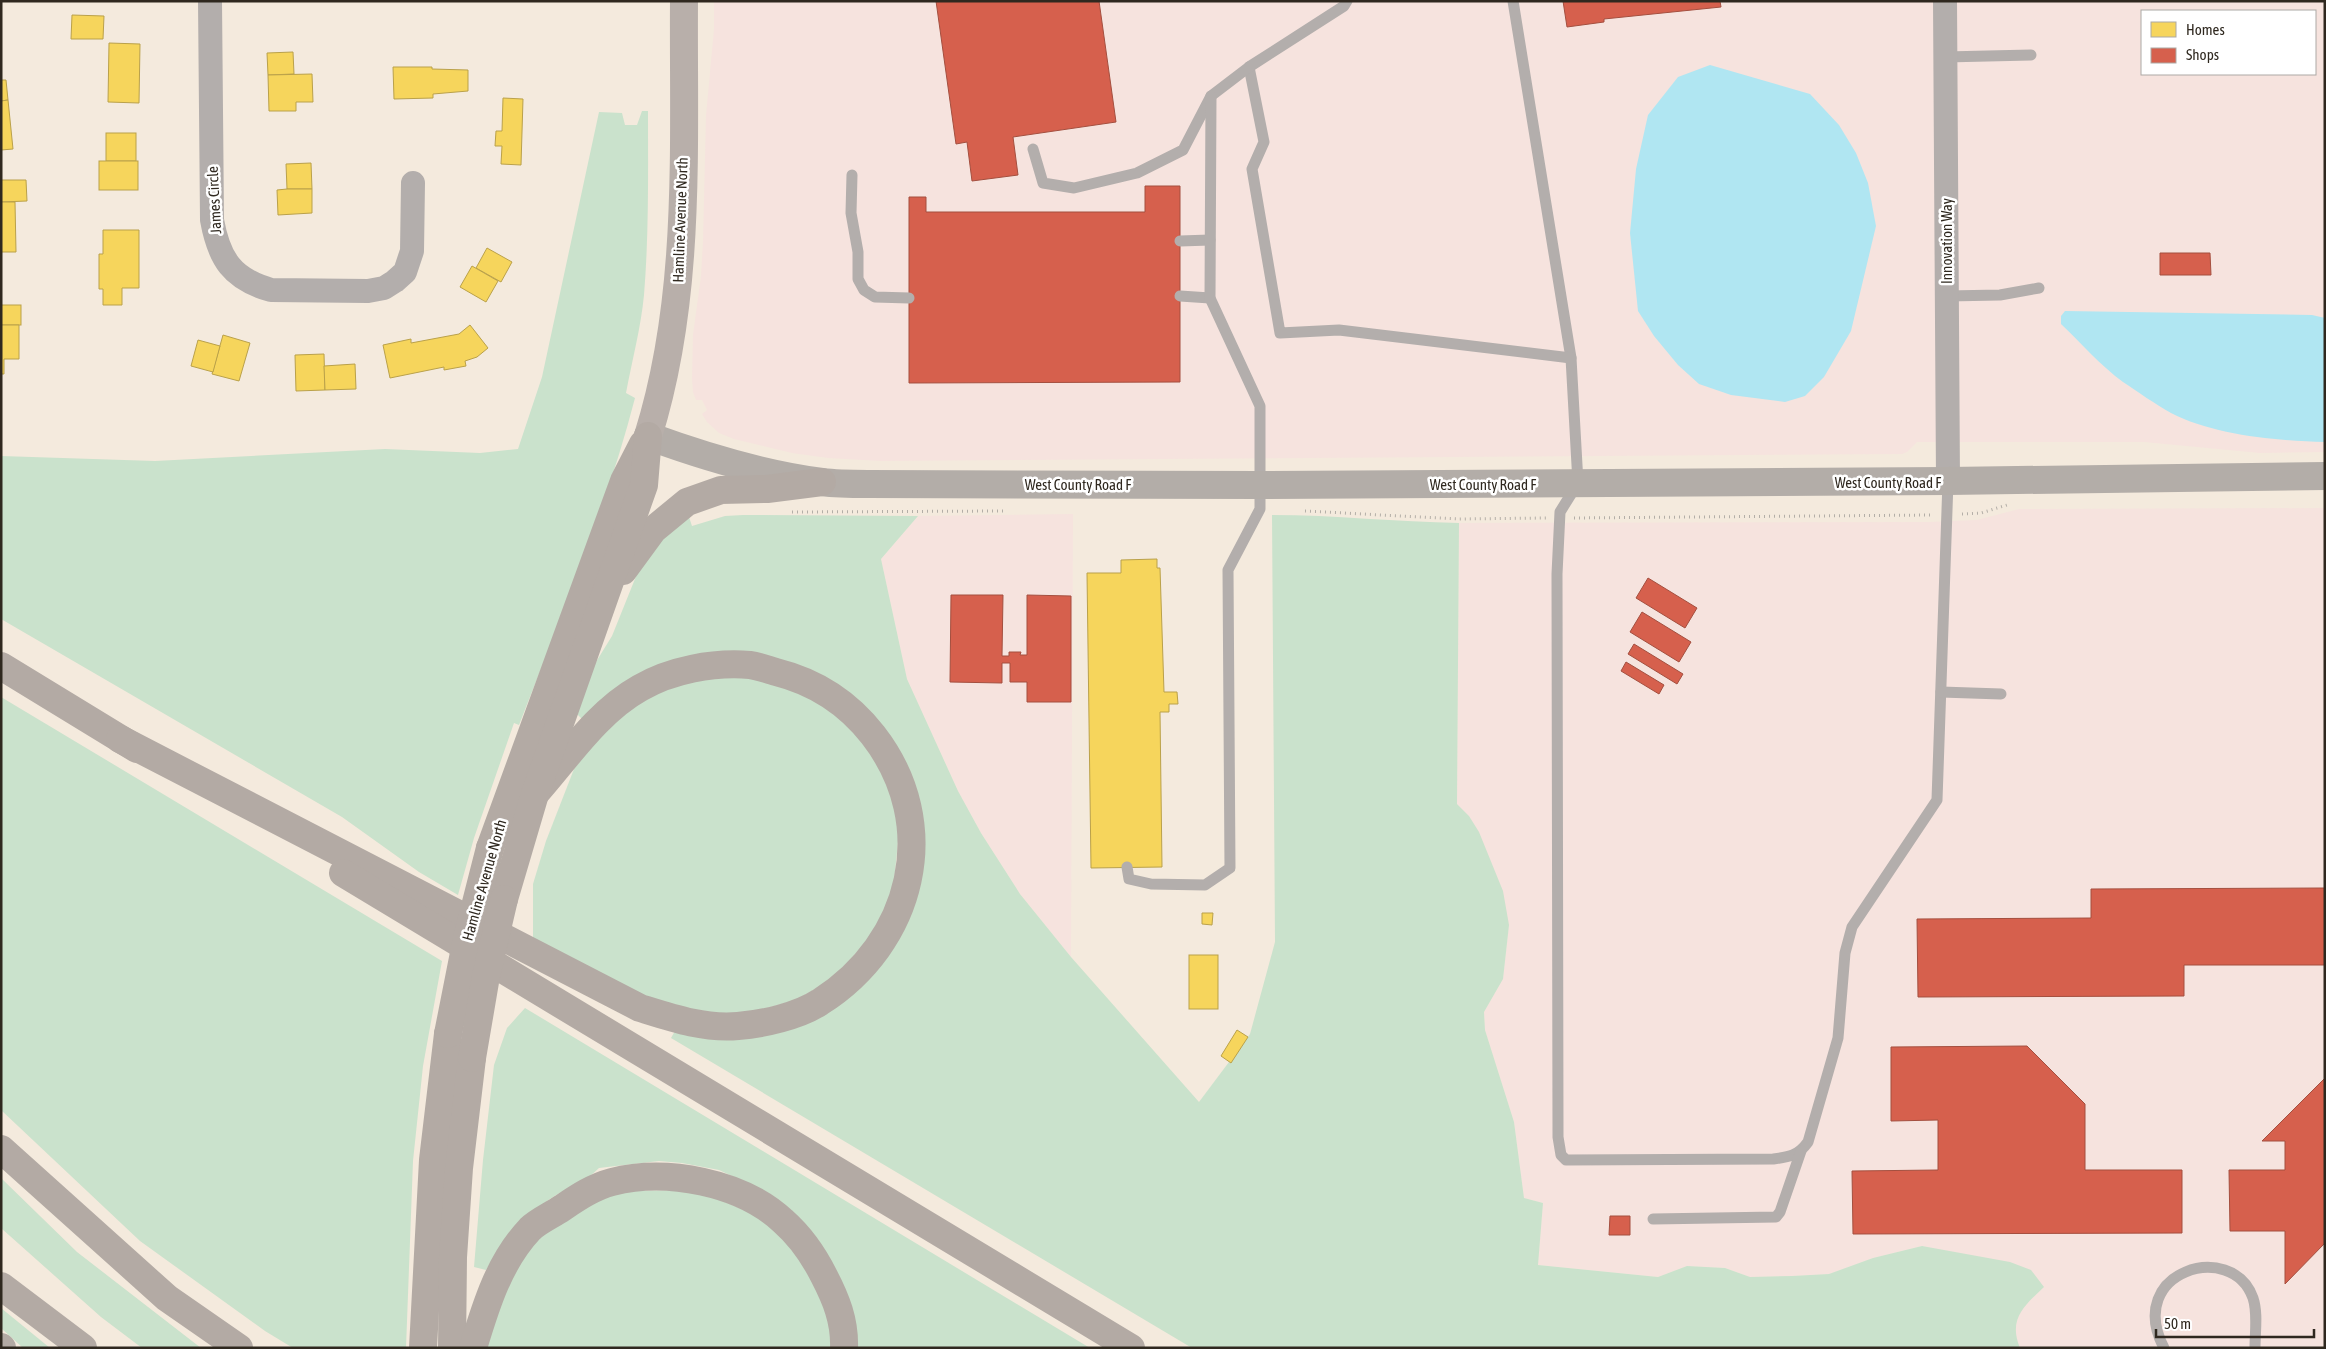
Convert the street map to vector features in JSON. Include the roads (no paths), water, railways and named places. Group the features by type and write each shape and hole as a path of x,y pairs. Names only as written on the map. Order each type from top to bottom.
{"highway":[{"name":"Hamline Avenue North","path":"452,1348 453,1257 457,1188 472,1058 486,976 504,899 535,794 644,485 648,436"},
{"name":"Hamline Avenue North","path":"424,1348 433,1160 448,1034 467,938 490,848 624,481 648,436"},
{"path":"608,590 653,530 686,502 721,490 767,489 822,482"},
{"path":"120,739 640,1008 686,1022 736,1026 776,1020 819,1004 855,976 882,944 901,905 912,865 910,828 903,786 884,750 859,717 827,691 794,676 750,665 714,666 672,673 640,688 610,709 535,794"},
{"path":"1,666 1131,1348"},
{"path":"1,1148 167,1298 238,1348"},
{"path":"473,1348 487,1301 506,1260 531,1228 584,1194 610,1183 639,1177 694,1179 723,1187 749,1198 783,1220 806,1246 830,1288 840,1313 844,1348"},
{"path":"1,1269 62,1332"},
{"path":"1,1286 83,1348"}],"main road":[{"name":"Hamline Avenue North","path":"648,436 661,395 679,278 682,213 684,1"}],"street":[{"name":"James Circle","path":"210,1 212,220 215,238 223,259 240,278 256,286 271,290 368,292 384,288 405,272 412,251 413,183"},
{"name":"Innovation Way","path":"1945,1 1948,481"},
{"name":"West County Road F","path":"648,436 687,450 785,475 822,482 868,484 1261,485 1948,481 2325,476"}],"lane":[{"path":"1033,150 1043,183 1074,188 1137,173 1183,150 1211,96 1249,67 1344,6 1347,1"},
{"path":"1513,1 1571,358 1578,483 1560,512 1556,676 1558,1136 1561,1155 1566,1160 1773,1159 1792,1157 1801,1151"},
{"path":"1945,57 2031,55"},
{"path":"1249,67 1264,142 1252,169 1280,333 1339,330 1571,358"},
{"path":"1127,867 1129,879 1151,884 1196,885 1205,885 1230,868 1228,570 1260,509 1260,406 1210,298 1211,96"},
{"path":"852,175 851,214 858,252 858,279 864,290 875,297 909,298"},
{"path":"1180,241 1210,240"},
{"path":"1946,296 2000,295 2039,288"},
{"path":"1180,296 1210,298"},
{"path":"1653,1219 1776,1217 1780,1212 1801,1151 1812,1133 1824,1081 1838,1038 1846,953 1852,928 1937,800 1948,481"},
{"path":"1941,692 2001,694"},
{"path":"2164,1348 2158,1336 2154,1317 2158,1298 2171,1280 2187,1270 2208,1267 2234,1275 2253,1298 2255,1348"}],"water":[{"path":"1710,65 1810,94 1839,125 1856,153 1868,183 1876,226 1851,331 1824,377 1805,396 1785,402 1731,395 1699,384 1678,365 1654,336 1638,311 1630,233 1636,169 1648,115 1678,77"},
{"path":"2065,311 2312,315 2325,318 2325,442 2267,438 2226,432 2188,421 2171,413 2123,382 2099,362 2061,324 2061,316"}]}
